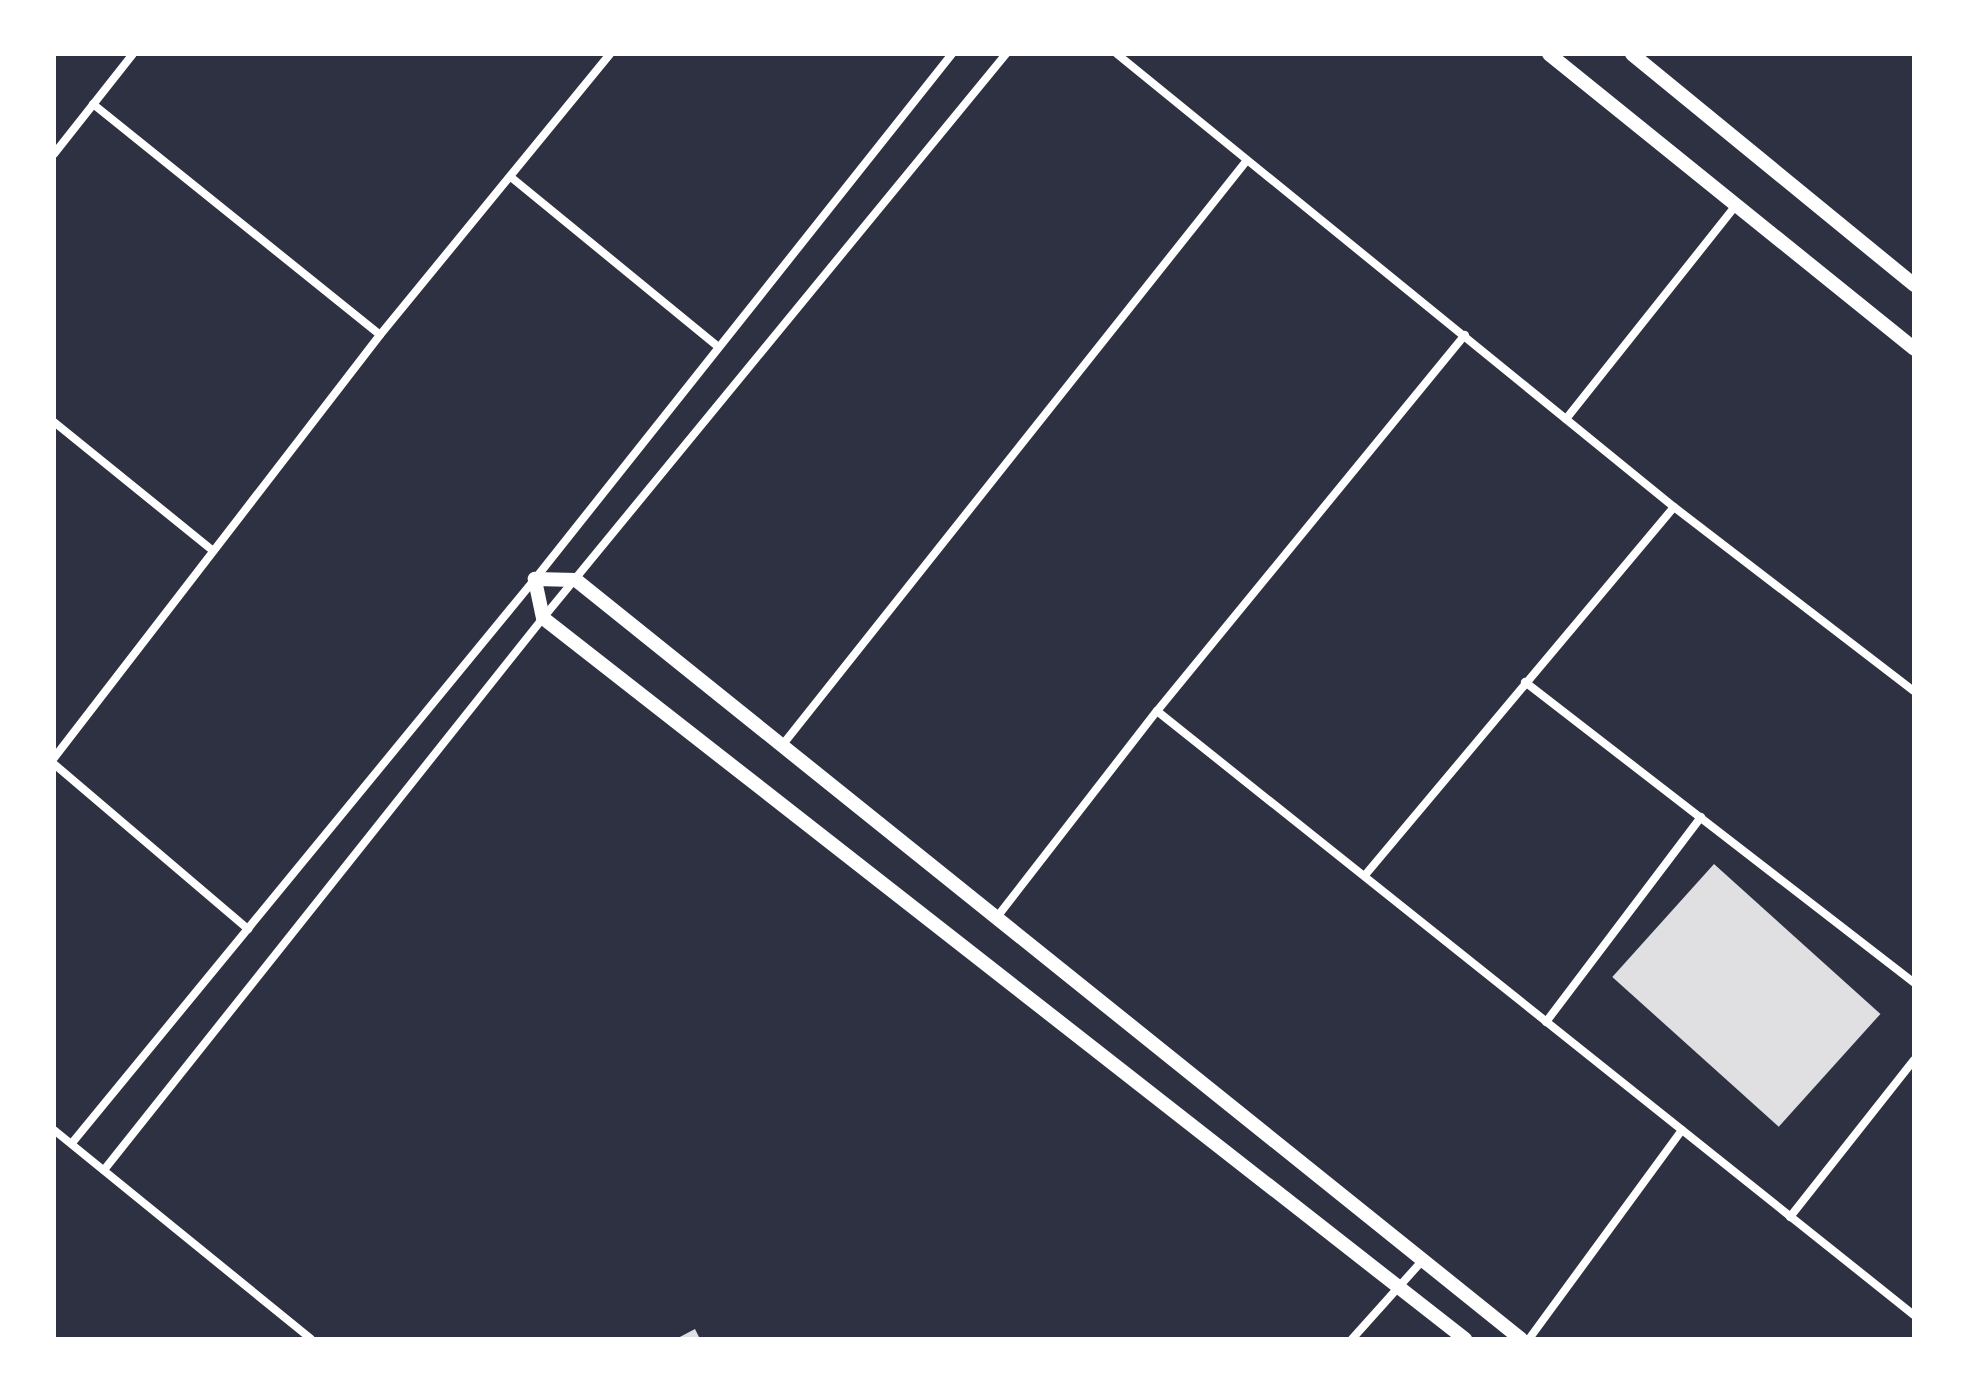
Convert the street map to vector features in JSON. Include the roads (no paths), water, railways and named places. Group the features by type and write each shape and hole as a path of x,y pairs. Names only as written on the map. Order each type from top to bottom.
{"street":[{"path":"54,154 133,54"},
{"path":"248,929 54,761 212,550 380,335 512,178 610,54"},
{"path":"72,1143 535,579 717,346 952,54"},
{"path":"104,1170 543,618 1006,54"},
{"path":"1117,54 1674,507 1914,691"},
{"path":"1549,54 1914,349"},
{"path":"1632,54 1914,285"},
{"path":"93,104 380,335"},
{"path":"784,743 1247,160"},
{"path":"512,178 717,346"},
{"path":"1566,419 1736,205"},
{"path":"997,917 1157,711 1465,335"},
{"path":"54,422 212,550"},
{"path":"1366,874 1674,507"},
{"path":"535,579 576,580 784,743 1521,1339"},
{"path":"535,579 543,618 1465,1339"},
{"path":"1525,682 1914,983"},
{"path":"1157,711 1366,874 1546,1022 1914,1315"},
{"path":"1546,1022 1701,817"},
{"path":"1790,1217 1914,1060"},
{"path":"54,1130 311,1339"},
{"path":"1529,1339 1682,1130"},
{"path":"1352,1339 1422,1261"}]}
